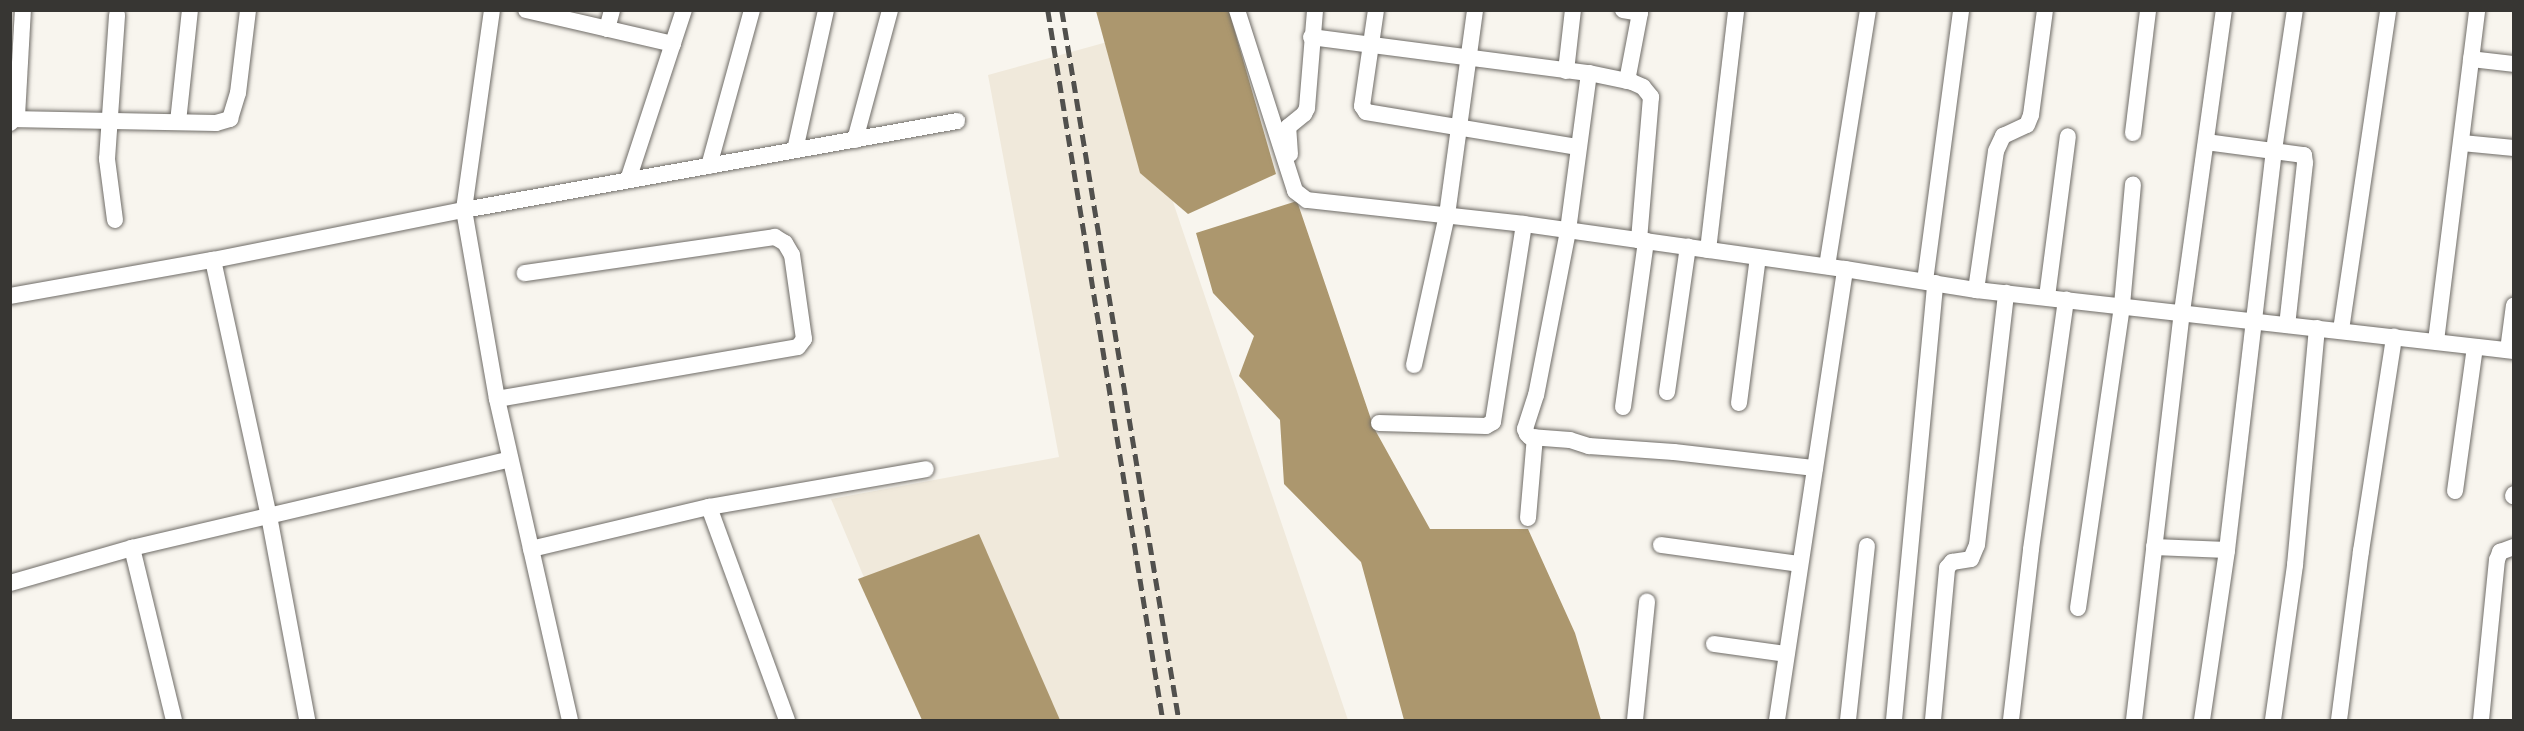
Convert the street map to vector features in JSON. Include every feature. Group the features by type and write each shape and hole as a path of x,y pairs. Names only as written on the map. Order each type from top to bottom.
{"street":[{"path":"23,10 12,120 216,123 230,119 234,114 248,10"},
{"path":"178,122 190,10"},
{"path":"492,10 464,210 497,399 570,720"},
{"path":"526,10 673,44"},
{"path":"607,29 612,10"},
{"path":"628,180 684,10"},
{"path":"709,166 752,10"},
{"path":"795,150 826,10"},
{"path":"855,140 890,10"},
{"path":"1238,10 1292,182 1298,195 1307,200 1524,224 1827,266 1976,290 2511,351 2514,305"},
{"path":"1292,182 1288,127 1306,110 1315,10"},
{"path":"1376,10 1362,106 1366,112 1578,147"},
{"path":"1414,365 1448,215 1475,10"},
{"path":"1566,70 1573,10"},
{"path":"1708,250 1736,10"},
{"path":"1827,266 1868,10"},
{"path":"1894,720 1930,282 1961,10"},
{"path":"1976,290 1996,151 2003,136 2027,125 2031,115 2045,10"},
{"path":"2133,133 2148,10"},
{"path":"2134,720 2182,312 2224,10"},
{"path":"2202,720 2227,550 2252,321 2295,10"},
{"path":"2341,330 2388,10"},
{"path":"2436,341 2477,10"},
{"path":"1627,81 1634,11"},
{"path":"115,220 107,159 117,15"},
{"path":"1311,37 1589,73 1643,87 1651,97 1643,241 1623,407"},
{"path":"2471,59 2514,64"},
{"path":"1589,73 1568,231 1536,395 1525,429 1530,437 1570,440 1589,446 1674,452 1815,468"},
{"path":"10,296 213,260 464,210 957,121"},
{"path":"2047,297 2068,136"},
{"path":"2206,142 2299,152 2305,158 2287,325"},
{"path":"2462,143 2514,148"},
{"path":"2078,608 2122,305 2133,184"},
{"path":"1379,423 1486,426 1493,422 1524,224"},
{"path":"497,399 798,347 804,339 792,255 785,243 775,237 525,273"},
{"path":"1667,393 1688,247"},
{"path":"1738,403 1758,257"},
{"path":"213,260 269,516 307,720"},
{"path":"1777,720 1845,269"},
{"path":"1933,720 1947,568 1952,562 1971,559 1977,545 2006,293"},
{"path":"2011,720 2031,549 2066,300"},
{"path":"2273,720 2295,565 2317,328"},
{"path":"2339,720 2361,551 2394,337"},
{"path":"2455,492 2475,347"},
{"path":"1528,518 1535,437"},
{"path":"10,583 132,548 510,459"},
{"path":"531,549 709,507 926,469"},
{"path":"709,507 788,720"},
{"path":"1660,545 1800,564"},
{"path":"1848,720 1867,546"},
{"path":"2154,547 2227,550"},
{"path":"2481,720 2497,560 2500,552 2514,547"},
{"path":"132,548 174,720"},
{"path":"1635,720 1647,602"},
{"path":"1714,644 1786,654"}],"shaded area":[{"path":"1096,11 1229,11 1276,174 1188,214 1140,173"},
{"path":"1118,39 1348,720 924,720 831,499 1059,457 988,75"},
{"path":"1297,201 1374,428 1430,529 1528,529 1575,633 1601,720 1404,720 1361,562 1284,484 1280,420 1239,376 1254,336 1213,293 1196,233"},
{"path":"979,534 1060,720 922,720 858,579"}],"railway":[{"path":"1048,10 1163,720"},
{"path":"1062,10 1179,720"}]}
